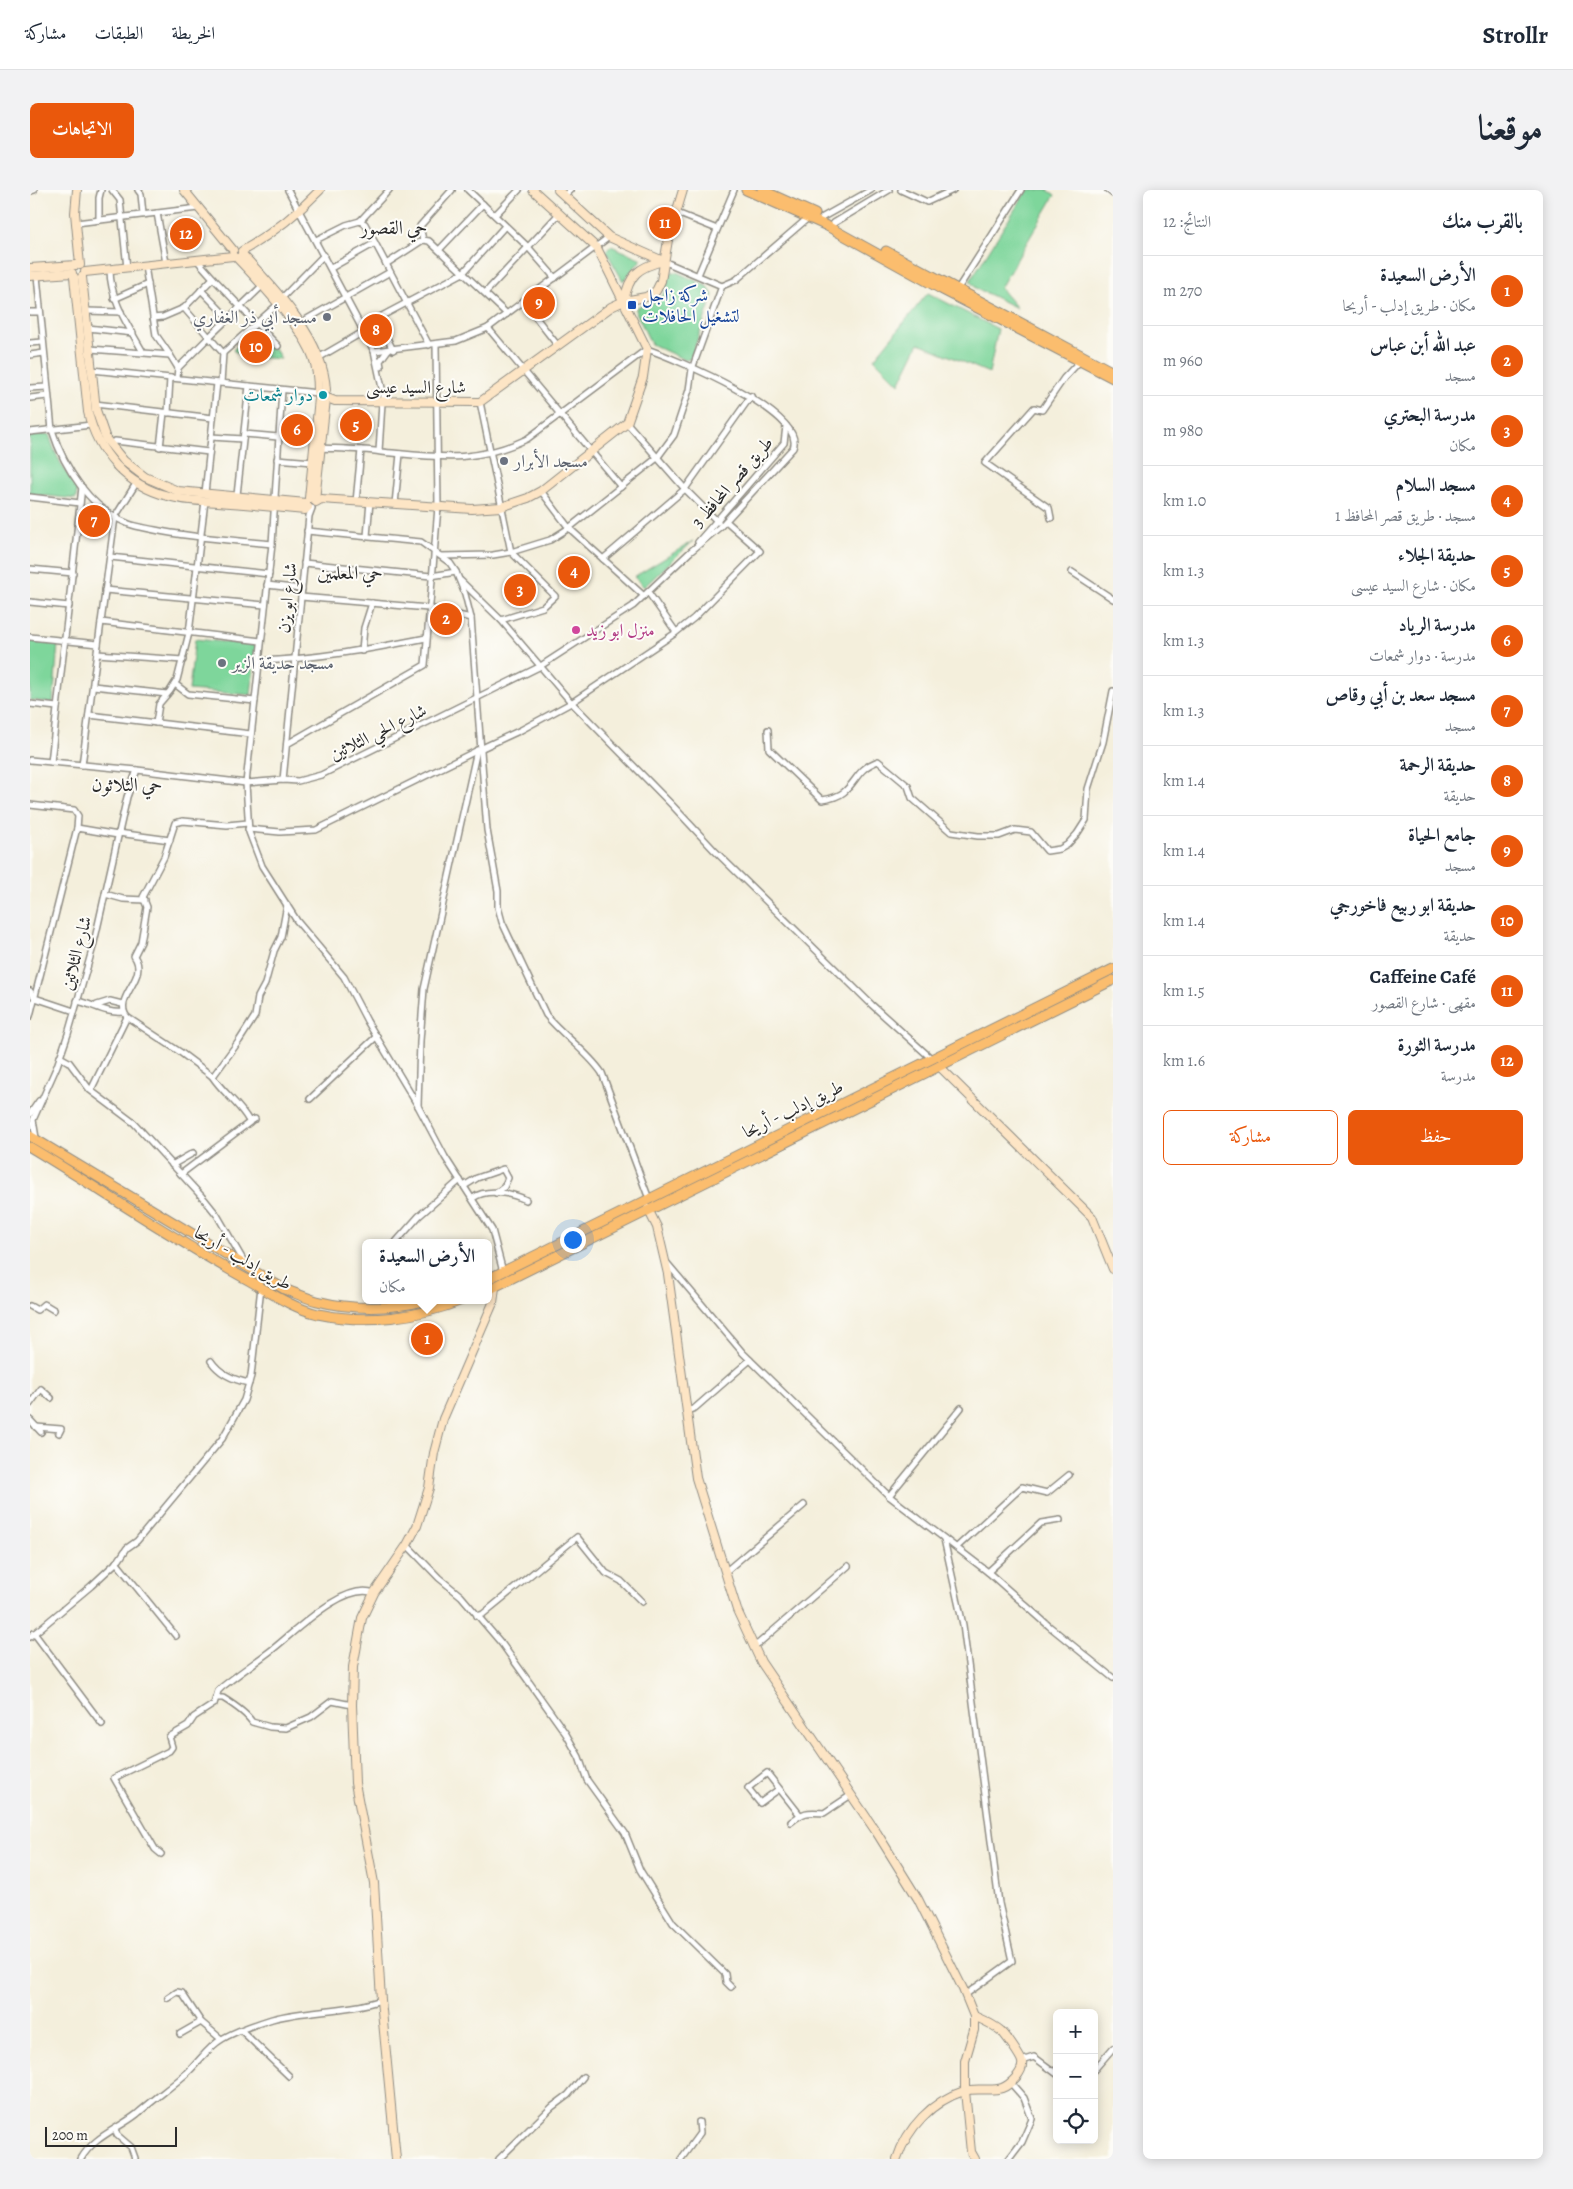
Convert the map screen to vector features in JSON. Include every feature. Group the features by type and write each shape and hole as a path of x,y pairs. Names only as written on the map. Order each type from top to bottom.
{"main road":[{"path":"746,190 811,215"},
{"path":"762,190 832,226 941,289 1113,378"},
{"path":"832,226 1113,372"},
{"name":"طريق إدلب - أريحا","path":"914,1073 932,1059 1113,969"},
{"name":"طريق إدلب - أريحا","path":"492,1277 574,1241 914,1073 939,1066 1113,980"},
{"name":"طريق إدلب - أريحا","path":"32,1141 228,1269 286,1302 316,1313 345,1318 411,1315 452,1304"},
{"name":"طريق إدلب - أريحا","path":"61,1161 247,1266 284,1289 316,1301 344,1305 390,1308 410,1304"},
{"name":"طريق إدلب - أريحا","path":"492,1288 574,1241"}],"street":[{"path":"30,191 34,190"},
{"path":"77,190 78,265"},
{"path":"99,220 101,190"},
{"path":"112,190 120,200 127,268"},
{"path":"138,190 141,194 144,214"},
{"path":"184,190 279,302 304,338 313,357 322,395 320,448 311,503"},
{"path":"190,190 262,286 300,323 320,357 326,379 313,462 311,503"},
{"path":"288,190 374,351 382,378"},
{"path":"272,544 170,533 130,525 115,517 90,498 71,473 57,446 52,430 40,312 34,276 78,275 237,253 270,235 300,211 320,190"},
{"path":"316,240 346,224 360,221 389,190"},
{"path":"424,240 420,226 452,190"},
{"path":"468,190 528,247 554,278"},
{"path":"495,215 519,190"},
{"path":"30,268 78,265 83,267 78,275 91,425 100,446 112,462 137,482 167,496 274,503 311,503 321,499 472,509 501,507 528,498 541,491 593,452 627,422 643,376 647,349 597,248 534,190"},
{"path":"624,301 646,298 656,291 661,281 663,261 683,190"},
{"path":"698,275 734,190"},
{"path":"821,220 871,190"},
{"path":"832,226 889,190"},
{"path":"901,190 927,202 953,190"},
{"path":"957,290 1021,190"},
{"path":"1108,190 1113,194"},
{"path":"564,192 609,237 617,242 722,286"},
{"path":"439,250 483,204"},
{"path":"76,223 198,208"},
{"path":"158,213 166,263"},
{"path":"485,293 559,214"},
{"path":"677,214 717,229"},
{"path":"441,556 478,556 510,552 550,540 570,528 657,458 674,435 689,390 692,369 722,286 736,280 811,215"},
{"path":"360,221 365,224 429,345"},
{"path":"320,357 377,318 463,273 505,226"},
{"path":"374,351 456,342 488,328 597,248 609,237"},
{"path":"386,264 424,240 429,241 506,314"},
{"path":"331,268 375,243"},
{"path":"156,723 159,704 175,684 189,633 195,598 213,418 223,353 279,302 324,255"},
{"path":"197,259 278,346"},
{"path":"624,301 627,287 639,269 663,261"},
{"path":"78,265 73,267 78,275 86,311 95,404 104,432 110,444 124,462 144,477 178,490 205,497 238,495 274,503"},
{"path":"146,266 156,335 178,368 177,378"},
{"path":"110,270 110,284 114,299 143,352"},
{"path":"300,323 390,272"},
{"path":"153,318 184,308 213,278"},
{"path":"114,299 148,284"},
{"path":"178,368 262,286"},
{"path":"201,290 229,318"},
{"path":"524,301 558,346"},
{"name":"شارع السيد عيسى","path":"322,395 334,401 480,402 611,308 624,301"},
{"path":"184,308 223,353"},
{"path":"86,311 121,312"},
{"path":"30,312 40,312"},
{"path":"377,318 390,350"},
{"path":"88,328 133,333"},
{"path":"488,328 621,487"},
{"path":"30,343 43,342"},
{"path":"287,744 424,664 438,507 436,344"},
{"path":"90,349 170,355"},
{"path":"647,349 751,396 786,426 793,434 795,442 793,448 722,526 690,552"},
{"path":"320,448 379,451 437,458 491,452 508,448 527,439 647,349"},
{"path":"379,451 384,402 380,361 390,350"},
{"path":"30,355 44,353"},
{"path":"1051,518 1049,508 985,463 1034,408 1042,410 1064,378 1080,361"},
{"path":"92,370 322,395"},
{"path":"160,447 170,378"},
{"path":"238,495 249,386"},
{"path":"30,388 47,387"},
{"path":"282,390 272,544 246,784 248,830 262,866 307,934 344,976 367,1021 460,1180 474,1198 492,1230 503,1272"},
{"path":"30,398 48,396"},
{"path":"603,559 685,489 751,396"},
{"path":"480,402 510,552 555,596 543,607 502,620"},
{"path":"95,404 213,418"},
{"path":"627,422 685,489 722,526"},
{"path":"30,432 91,425"},
{"name":"طريق قصر المحافظ 3","path":"690,552 784,443 786,426"},
{"path":"212,437 278,437"},
{"path":"110,444 115,441 209,452"},
{"path":"356,502 360,450"},
{"path":"395,504 400,454"},
{"path":"277,459 313,462"},
{"path":"82,765 115,517 137,482"},
{"path":"51,762 82,487"},
{"path":"541,491 570,528 603,559 646,594 676,632"},
{"path":"30,497 80,503"},
{"path":"367,536 370,502"},
{"name":"شارع ابو يزن","path":"283,780 311,503"},
{"path":"248,830 280,832 316,830 521,730 571,703 694,618 760,551 726,521"},
{"path":"308,531 421,542 450,563 456,572 471,618 480,740 424,989 418,1106"},
{"name":"شارع الحي الثلاثين","path":"30,760 137,770 246,784 283,780 298,781 321,775 539,667 633,606 690,552"},
{"path":"110,557 269,574"},
{"path":"304,563 431,576 456,572"},
{"path":"30,569 72,573"},
{"path":"1072,572 1113,599"},
{"path":"459,579 502,620 539,667 571,703 672,804 714,850 872,1005 932,1059"},
{"path":"268,585 302,589"},
{"path":"105,590 265,605"},
{"path":"301,597 428,608 471,618"},
{"path":"30,602 69,606"},
{"path":"362,651 364,628 372,603"},
{"path":"101,622 262,641"},
{"path":"30,637 98,644"},
{"path":"259,661 295,660 362,651 426,638"},
{"path":"97,654 183,660"},
{"path":"175,684 188,694 255,701"},
{"path":"93,686 168,694"},
{"path":"768,730 769,749 781,764 822,800 844,793 869,764 878,761 908,786 912,798 951,832 978,836 999,836 1015,830 1031,832 1047,851 1066,845 1077,834 1086,820 1088,789 1102,742 1113,691"},
{"path":"30,704 58,707"},
{"path":"89,715 252,734"},
{"path":"478,750 487,830 502,922 546,1015 554,1025 596,1064 602,1073 657,1227 674,1311 696,1478 737,1610 761,1662 918,1899 974,2016 974,2030 965,2061 965,2091 971,2152 975,2159"},
{"name":"شارع الثلاثين","path":"32,1141 33,1120 60,1057 77,1001 105,894 127,797 137,770"},
{"path":"30,805 74,810 78,816 77,828 30,1016"},
{"path":"181,1174 253,1121 217,1084 212,1076 127,1017 123,1012 122,1004 139,969 138,962 134,956 141,942 147,906 143,897 159,868 170,840 174,823 183,821 227,825 248,823"},
{"path":"77,828 170,840"},
{"path":"105,894 124,899 144,900"},
{"path":"212,1076 239,1042 255,1016 258,997 265,984 274,952 281,936 287,905"},
{"path":"30,991 35,998 74,1011"},
{"path":"77,1001 96,1005 113,1013 123,1012"},
{"path":"96,1005 110,1001 122,1004"},
{"path":"91,1090 127,1017"},
{"path":"310,1099 377,1036"},
{"path":"60,1057 69,1062 91,1090 134,1123 181,1174 217,1215 247,1266"},
{"path":"939,1066 1092,1217 1113,1269"},
{"path":"30,1114 45,1092"},
{"path":"172,1165 193,1153"},
{"path":"464,1186 477,1178 503,1169 508,1178 504,1187 496,1193"},
{"path":"399,1239 419,1216 460,1180"},
{"path":"474,1198 476,1196 507,1193 526,1200"},
{"path":"665,1261 750,1360 889,1496 988,1572 1049,1626 1113,1678"},
{"path":"102,1724 32,1635 116,1562 127,1548 149,1529 222,1439 244,1400 261,1288"},
{"path":"396,2159 381,2000 374,1883 355,1783 352,1705 353,1667 362,1618 374,1593 407,1545 417,1526 427,1496 442,1419 493,1303 492,1288"},
{"path":"30,1306 38,1310 44,1304 54,1310"},
{"path":"688,1411 695,1408 750,1360"},
{"path":"211,1361 219,1370 235,1379 248,1383"},
{"path":"30,1404 40,1389 51,1398"},
{"path":"889,1496 960,1408"},
{"path":"30,1420 38,1430 61,1429 59,1433"},
{"path":"957,1547 1022,1487 1047,1493 1069,1475"},
{"path":"724,1572 804,1506"},
{"path":"988,1572 1041,1523 1060,1520"},
{"path":"477,1616 483,1614 577,1537 606,1573 621,1581 642,1602"},
{"path":"944,1539 963,1626 1000,1902 1012,1961 965,1995"},
{"path":"407,1545 439,1578 461,1596 502,1644 566,1734 579,1757 587,1780 625,1832 640,1870 673,1923 725,1974 726,1982 731,1986"},
{"path":"116,1562 176,1636"},
{"path":"753,1646 759,1643 848,1566"},
{"path":"161,1854 155,1849 114,1778 169,1751 172,1747 169,1737 188,1726 194,1717 210,1708 218,1698 217,1693 222,1687 270,1651 319,1610 359,1592 374,1593"},
{"path":"218,1698 223,1698 237,1710 245,1713 252,1722 281,1728 303,1721 332,1701 352,1705"},
{"path":"779,1789 760,1803 748,1788 767,1773 800,1815"},
{"path":"791,1822 800,1815 810,1811 824,1813 850,1795"},
{"path":"168,1998 178,1992 182,1993 201,2022 221,2039"},
{"path":"81,2159 85,2151 100,2138 115,2129 187,2072 221,2039 273,2019 330,2008 357,2006 381,2000"},
{"path":"897,2159 902,2142 918,2121 934,2108 965,2091 1002,2088 1014,2081 1021,2069 1021,2061 1003,2032 974,2016"},
{"path":"180,2034 201,2022"},
{"path":"242,2030 289,2076"},
{"path":"1098,2065 1113,2048"},
{"path":"1021,2061 1034,2057 1053,2071"},
{"path":"499,2159 546,2113 568,2095 583,2077"},
{"path":"1009,2159 1022,2142 1032,2119 1024,2098 1010,2082"},
{"path":"682,2159 700,2133 699,2122"},
{"path":"115,2129 117,2135 131,2147 135,2158"}],"green space":[{"path":"1027,190 1048,190 1055,195 1000,288 1017,308 976,288 970,281"},
{"path":"611,246 642,259 623,281 606,251"},
{"path":"671,272 676,272 707,286 713,295 692,355 690,359 685,360 651,344 636,312 636,308 659,299 664,292"},
{"path":"928,293 998,329 989,373 919,343 899,384 874,359"},
{"path":"377,320 387,341 383,344 377,343 368,325"},
{"path":"257,329 281,359 242,356 233,350"},
{"path":"49,434 60,462 77,487 76,499 30,494 30,436"},
{"path":"693,541 644,587 634,577"},
{"path":"195,639 256,645 251,695 189,690"},
{"path":"30,641 58,644 53,703 30,700"}],"place":[{"name":"Caffeine Café","path":"665,223"},
{"name":"مدرسة الثورة","path":"186,234"},
{"name":"جامع الحياة","path":"539,303"},
{"name":"شركة زاجل لتشغيل الحافلات","path":"632,305"},
{"name":"مسجد أبي ذر الغفاري","path":"327,317"},
{"name":"حديقة الرحمة","path":"376,330"},
{"name":"حديقة ابو ربيع فاخورجي","path":"256,347"},
{"name":"دوار شمعات","path":"323,395"},
{"name":"حديقة الجلاء","path":"356,425"},
{"name":"مدرسة الرياد","path":"297,430"},
{"name":"مسجد الأبرار","path":"504,461"},
{"name":"مسجد سعد بن أبي وقاص","path":"94,521"},
{"name":"مسجد السلام","path":"574,572"},
{"name":"مدرسة البحتري","path":"520,590"},
{"name":"عبد الله أبن عباس","path":"446,619"},
{"name":"منزل ابو زيد","path":"576,630"},
{"name":"مسجد حديقة الزير","path":"222,663"},
{"name":"الأرض السعيدة","path":"427,1339"}],"district":[{"name":"حي القصور","path":"394,227"},
{"name":"حي المعلمين","path":"350,572"},
{"name":"حي الثلاثون","path":"127,784"}]}
